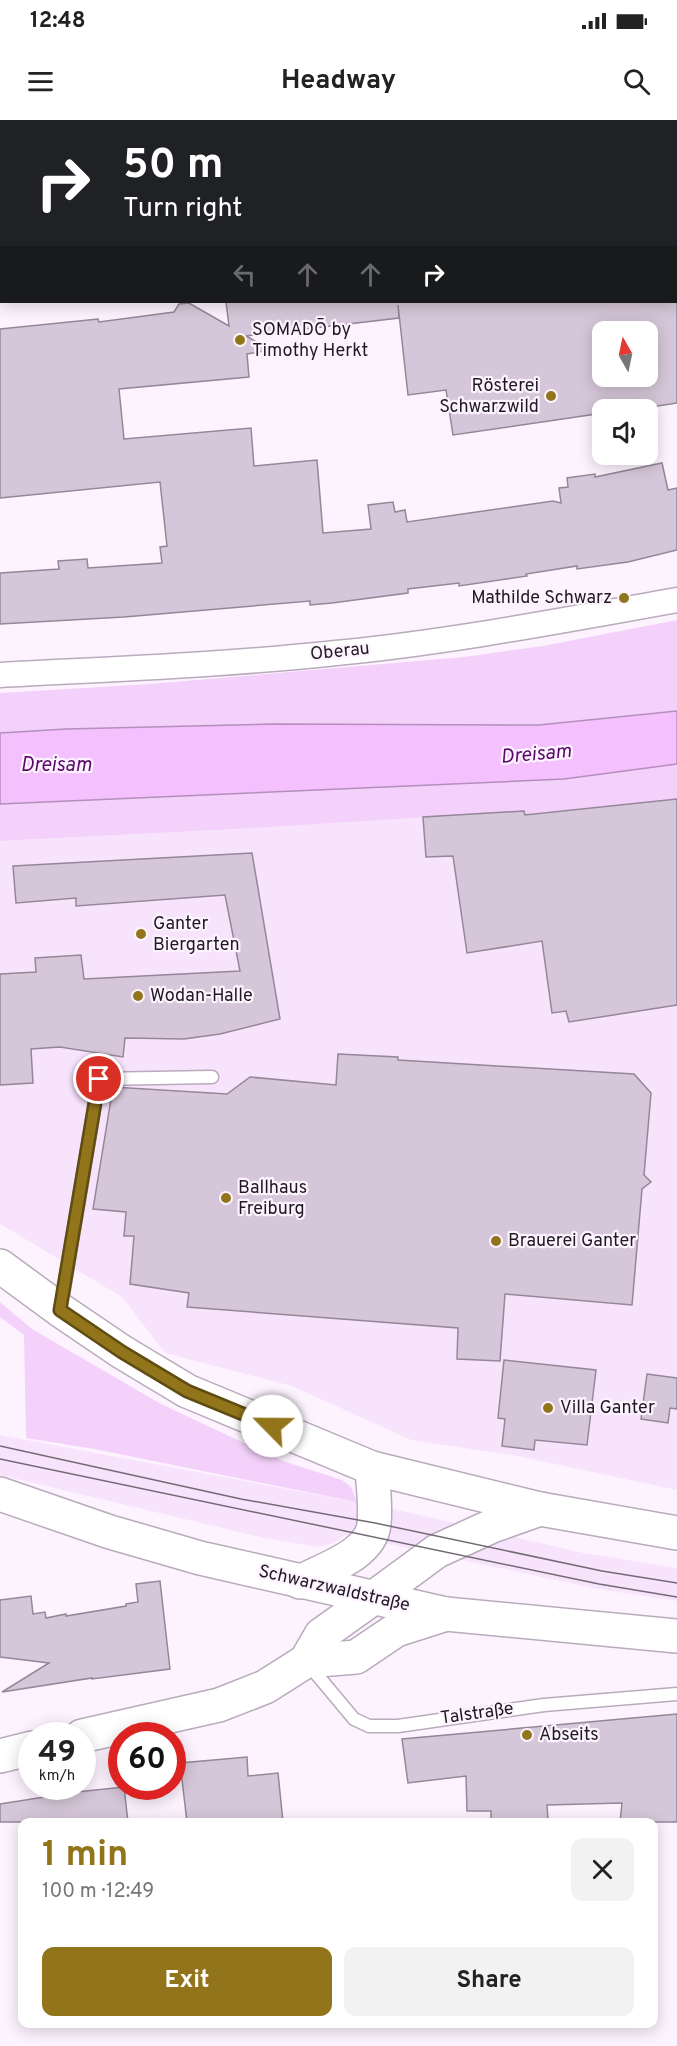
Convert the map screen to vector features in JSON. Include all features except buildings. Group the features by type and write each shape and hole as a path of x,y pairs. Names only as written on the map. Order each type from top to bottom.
{"main road":[{"path":"0,1266 122,1352 187,1391 372,1468 540,1509 677,1533"},
{"path":"300,1581 359,1552 372,1536 375,1523 372,1468"},
{"name":"Schwarzwaldstraße","path":"0,1494 110,1532 200,1558 446,1614 677,1636"},
{"path":"306,1661 321,1635 437,1551 492,1526 540,1509"},
{"path":"96,1733 219,1706 265,1687 306,1661 356,1656 396,1630 446,1614 429,1578 437,1551"},
{"path":"0,1756 18,1752"}],"street":[{"name":"Oberau","path":"0,675 145,668 336,653 531,626 677,600"}],"lane":[{"path":"60,1310 99,1079 212,1077"},
{"name":"Talstraße","path":"306,1661 354,1719 369,1726 398,1726 544,1705 677,1694"}],"shaded area":[{"path":"677,620 677,711 539,725 273,724 66,729 0,733 0,693 150,684 464,657 543,646"},
{"path":"677,764 677,799 525,815 524,811 0,841 0,804 564,779"},
{"name":"Brauerei Ganter","path":"677,799 677,1490 517,1456 411,1440 292,1386 165,1353 122,1297 0,1224 0,841 524,811 525,815"},
{"path":"0,1302 32,1329 161,1404 283,1461 342,1480 351,1487 357,1502 94,1449 26,1438 24,1335 0,1317"},
{"path":"0,1435 394,1509 583,1553 677,1568 677,1601 598,1589 346,1535 332,1544 318,1547 264,1538 0,1475"}],"water":[{"name":"Dreisam","path":"677,711 677,764 564,779 0,804 0,733 66,729 273,724 539,725"}],"tram line":[{"path":"0,1446 241,1499 375,1523 602,1571 677,1583"},
{"path":"0,1459 599,1584 677,1597"}],"place":[{"name":"SOMADŌ by Timothy Herkt","path":"240,340"},
{"name":"Rösterei Schwarzwild","path":"551,396"},
{"name":"Mathilde Schwarz","path":"624,598"},
{"name":"Ganter Biergarten","path":"141,934"},
{"name":"Wodan-Halle","path":"138,996"},
{"name":"Ballhaus Freiburg","path":"226,1198"},
{"name":"Brauerei Ganter","path":"496,1241"},
{"name":"Villa Ganter","path":"548,1408"},
{"name":"Abseits","path":"527,1735"}],"route":[{"path":"99,1079 60,1310 122,1352 187,1391 272,1426"}]}
